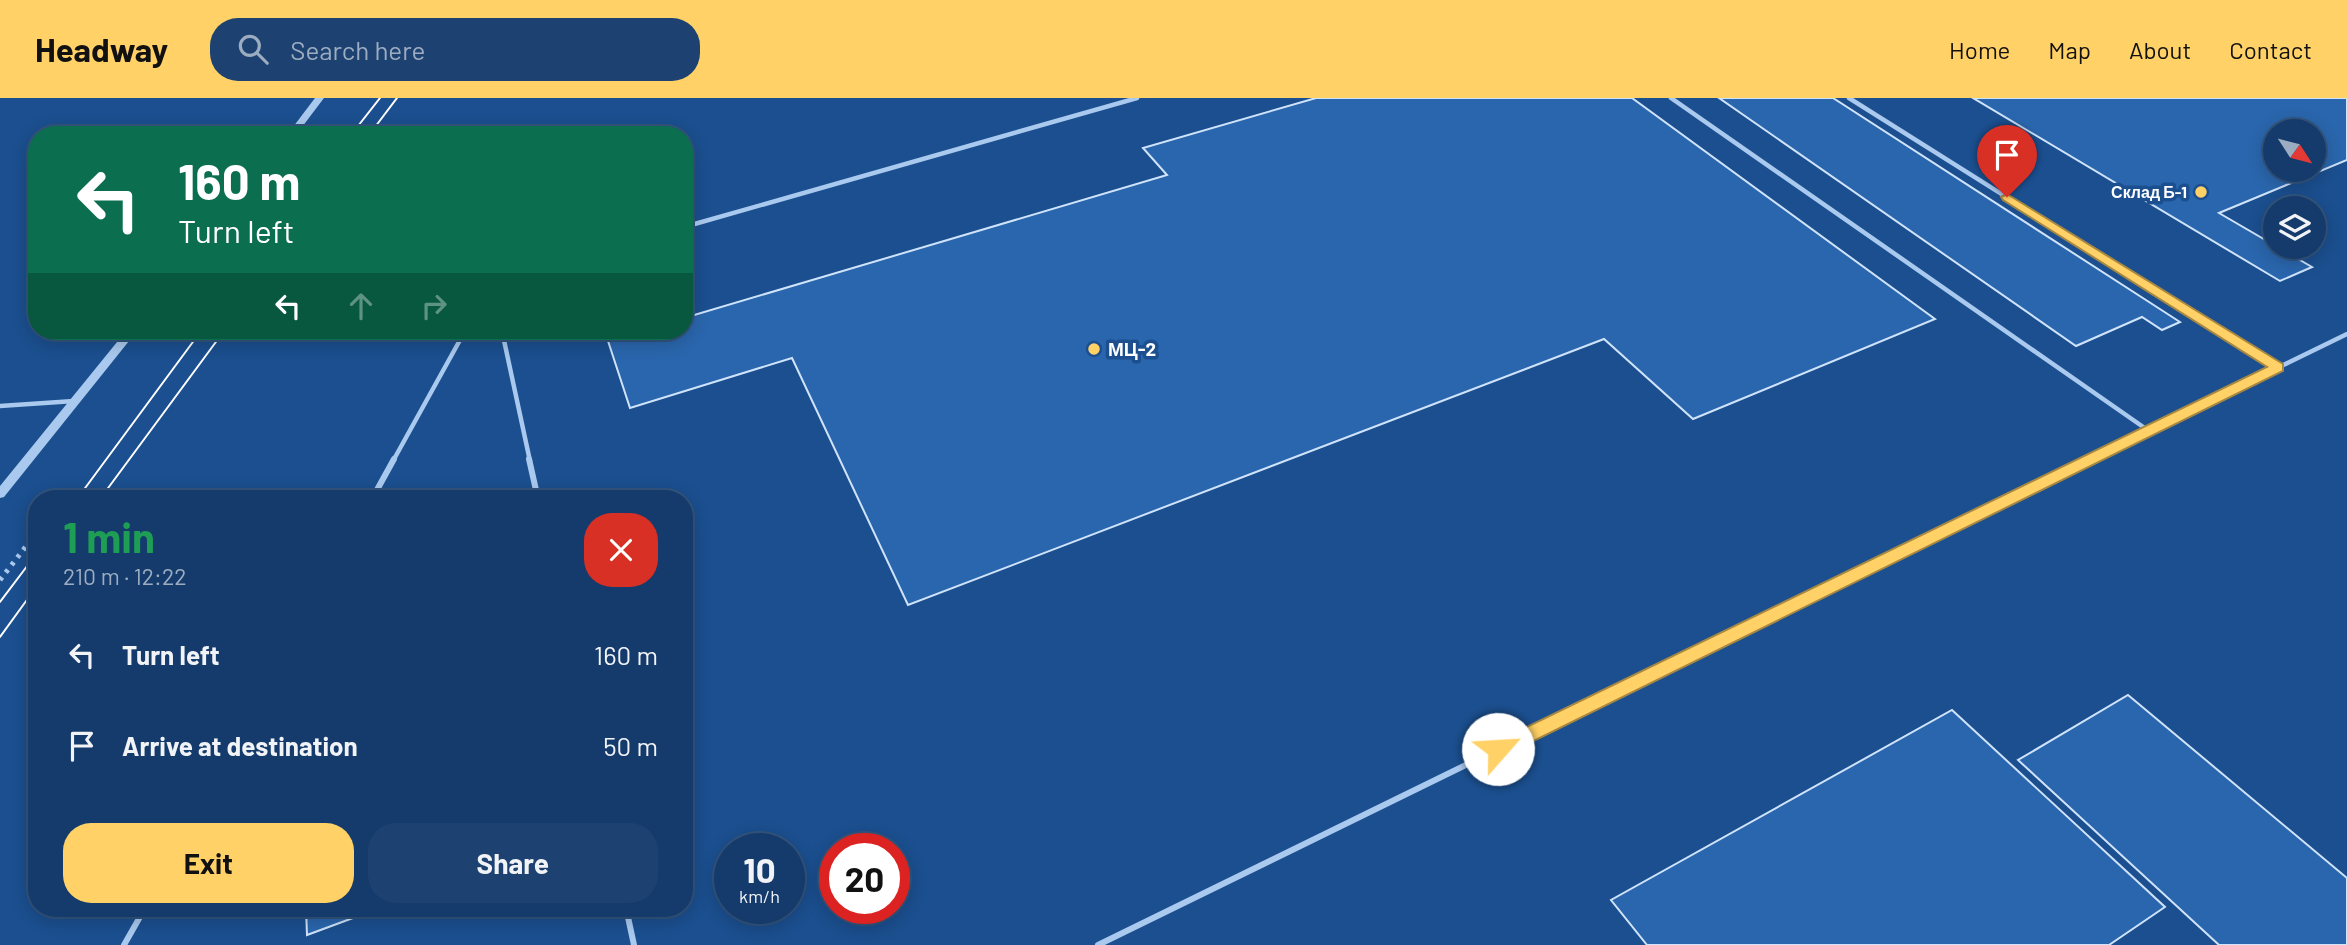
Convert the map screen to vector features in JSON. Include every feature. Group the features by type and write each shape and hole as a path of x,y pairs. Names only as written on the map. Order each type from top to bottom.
{"street":[{"path":"298,126 320,98"},
{"path":"0,494 125,340"}],"lane":[{"path":"693,224 1137,98"},
{"path":"1671,98 2149,431"},
{"path":"1849,98 2278,368"},
{"path":"1098,945 2347,334"},
{"path":"377,490 460,340"},
{"path":"504,340 536,490"},
{"path":"0,406 74,401"},
{"path":"124,945 140,917"},
{"path":"628,917 634,945"}],"path":[{"path":"0,580 28,544"}],"building":[{"name":"МЦ-2","path":"1316,98 1632,98 1935,319 1693,419 1604,339 908,605 792,358 630,408 608,341 693,340 693,315 1167,175 1143,148"},
{"path":"1719,98 1833,98 2180,322 2162,330 2142,317 2076,346"},
{"name":"Склад Б-1","path":"1973,98 2347,98 2347,160 2326,169 2326,119 2263,119 2263,182 2294,182 2219,213 2263,239 2263,259 2298,259 2312,267 2280,281"},
{"path":"2128,695 2347,878 2347,945 2219,945 2018,760"},
{"path":"1952,710 2165,907 2109,945 1647,945 1611,900"},
{"path":"306,917 356,917 307,935"}],"tram line":[{"path":"358,126 380,98"},
{"path":"376,126 397,98"},
{"path":"84,490 194,340"},
{"path":"107,490 217,340"},
{"path":"0,602 28,565"},
{"path":"0,637 28,598"}],"place":[{"name":"Склад Б-1","path":"2201,192"},
{"name":"МЦ-2","path":"1094,349"}],"route":[{"path":"1498,749 2278,368 2007,197"}]}
